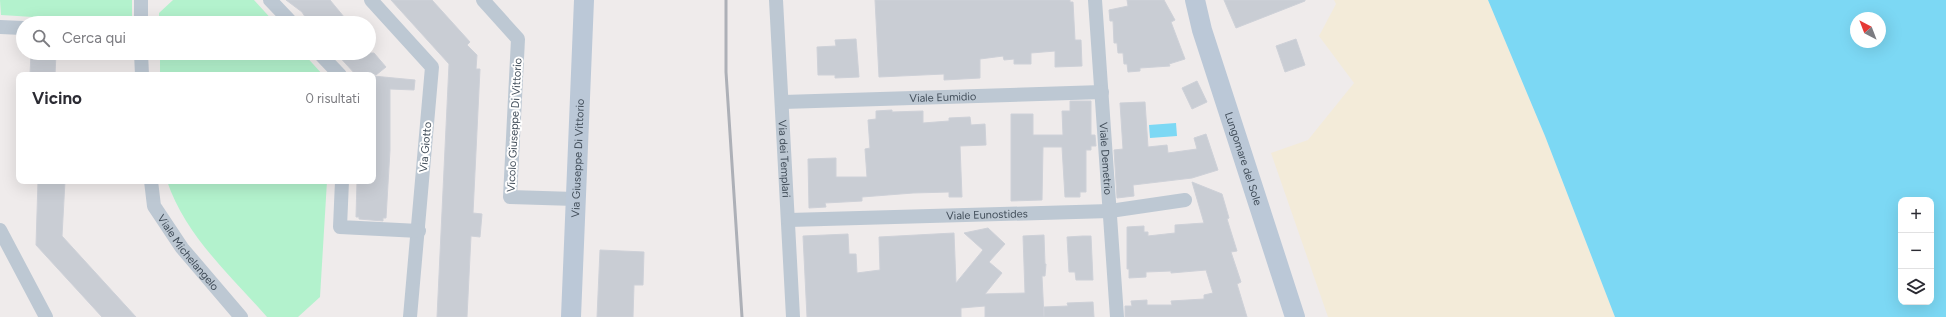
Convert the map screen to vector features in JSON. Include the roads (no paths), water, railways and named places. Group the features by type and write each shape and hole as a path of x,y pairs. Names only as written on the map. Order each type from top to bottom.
{"street":[{"path":"270,0 285,16"},
{"name":"Via Giotto","path":"372,0 432,67 419,231 410,317"},
{"name":"Vicolo Giuseppe Di Vittorio","path":"484,0 518,39 510,197 576,199"},
{"name":"Via Giuseppe Di Vittorio","path":"571,317 584,0"},
{"name":"Via dei Templari","path":"776,0 783,102 793,317"},
{"name":"Viale Demetrio","path":"1095,0 1117,317"},
{"name":"Lungomare del Sole","path":"1195,0 1202,30 1295,317"},
{"path":"142,16 144,3"},
{"path":"0,26 16,27"},
{"path":"141,60 142,72"},
{"path":"326,60 337,72"},
{"name":"Viale Eumidio","path":"783,102 1102,92"},
{"name":"Viale Michelangelo","path":"151,184 154,206 178,242 241,317"},
{"path":"342,184 340,227 419,231"},
{"name":"Viale Eunostides","path":"789,220 1110,211 1185,200"},
{"path":"0,230 46,317"}],"water":[{"path":"1488,0 1946,0 1946,317 1615,317 1545,136"},
{"path":"1176,123 1177,136 1150,138 1149,125"}],"railway":[{"path":"726,0 726,72 742,317"}]}
